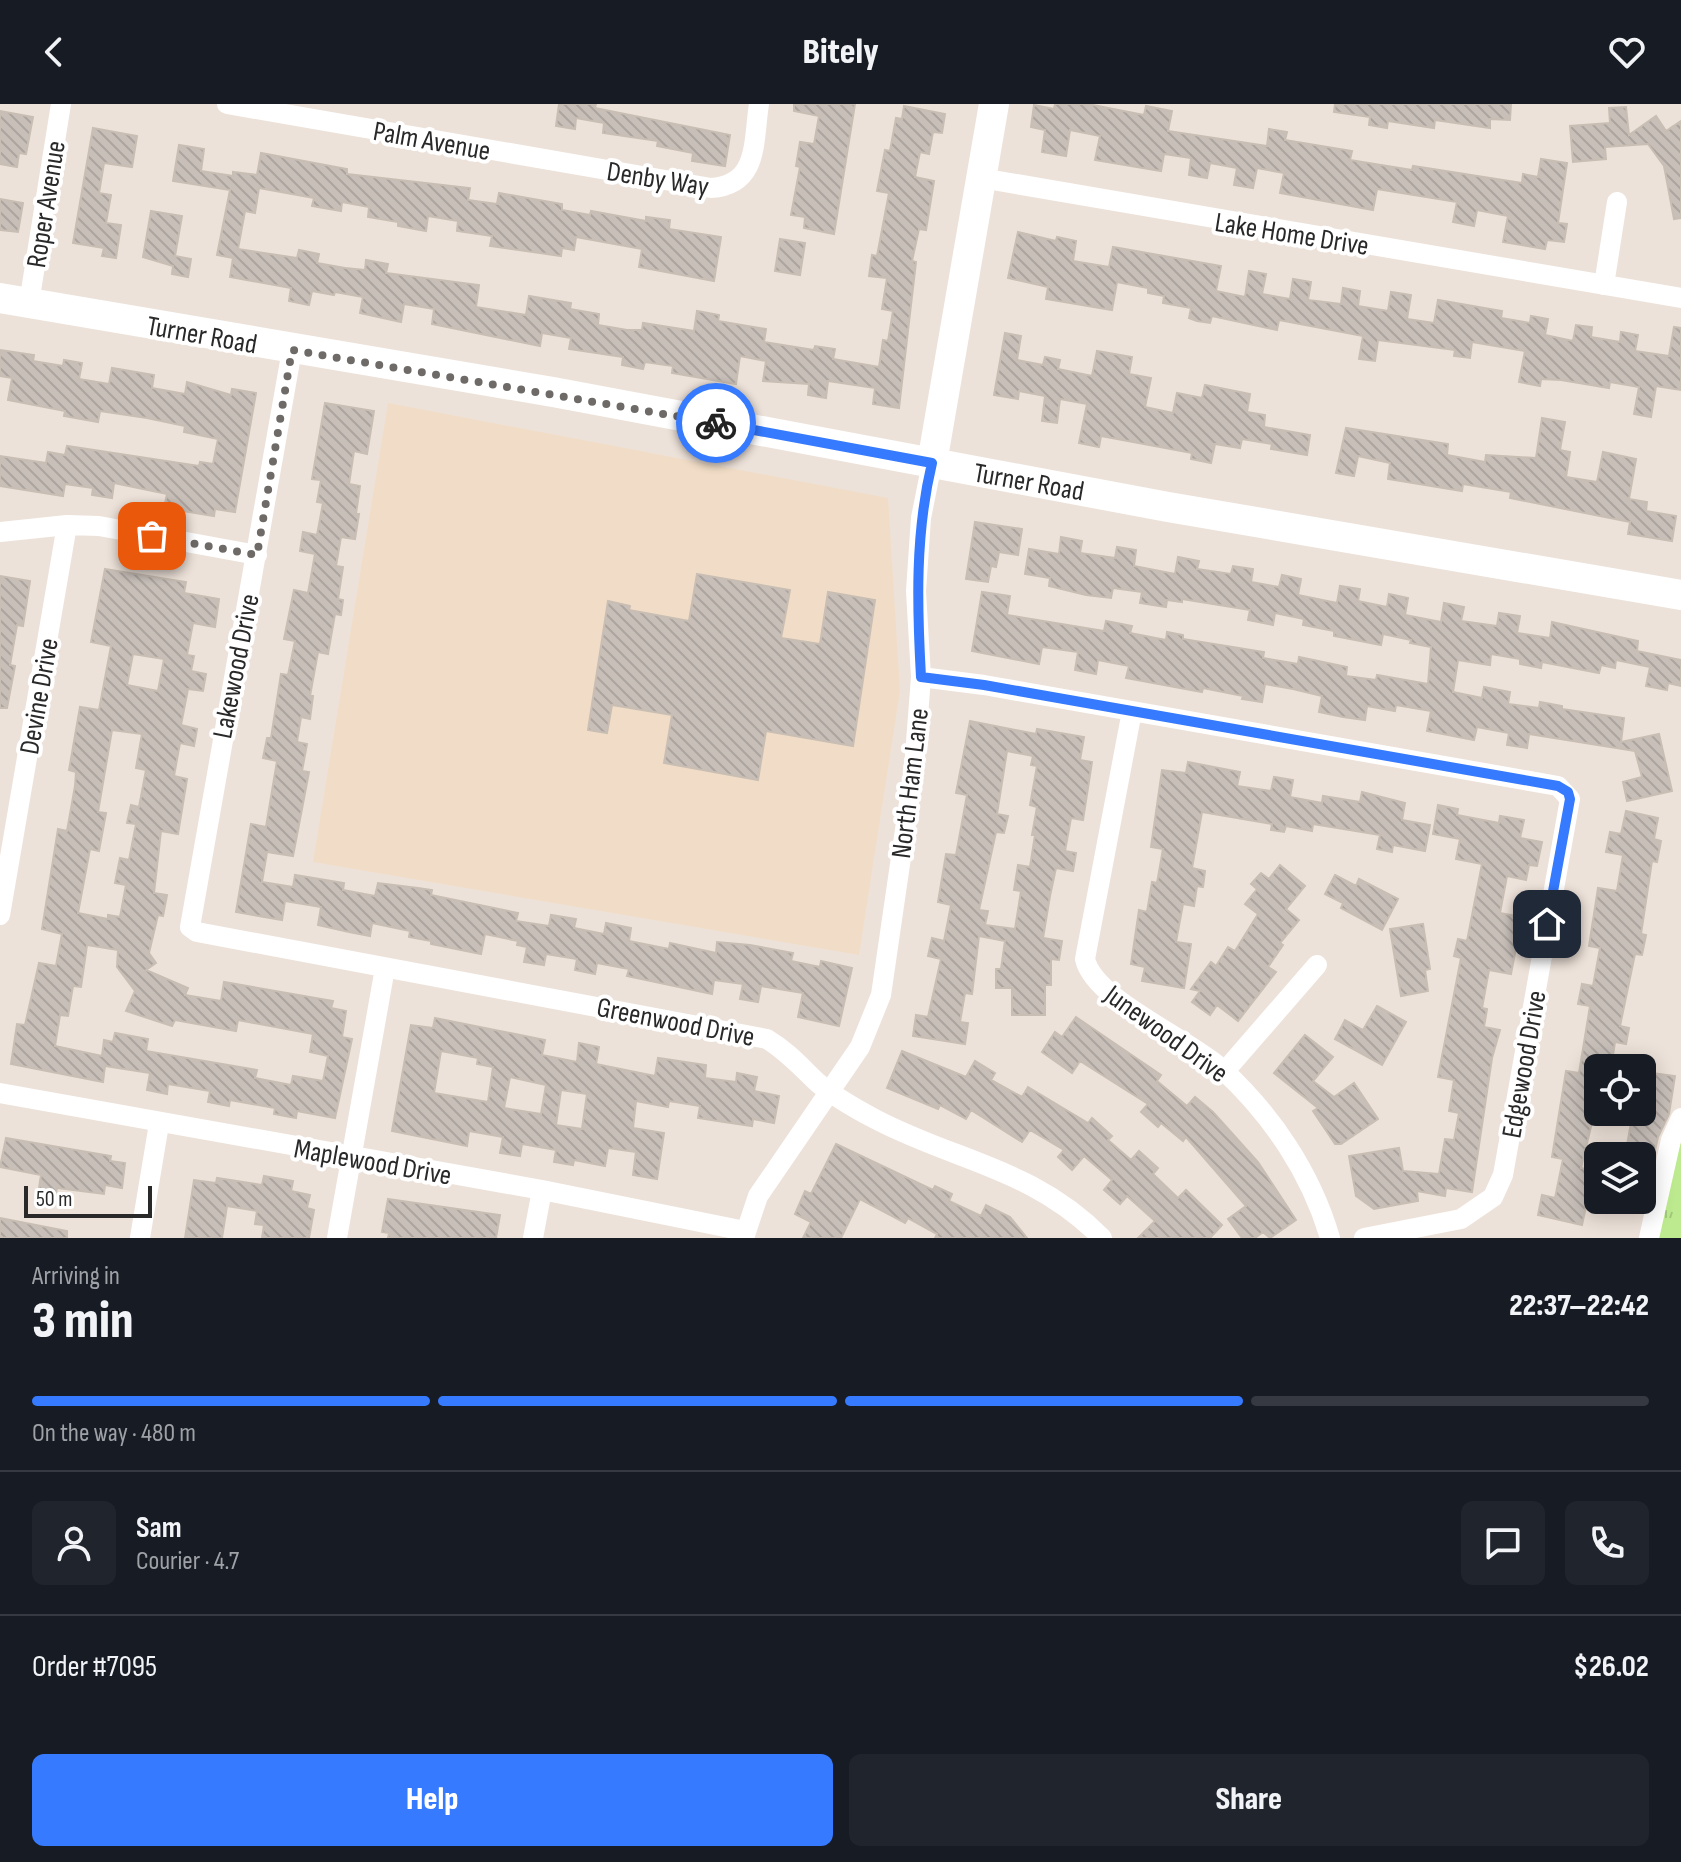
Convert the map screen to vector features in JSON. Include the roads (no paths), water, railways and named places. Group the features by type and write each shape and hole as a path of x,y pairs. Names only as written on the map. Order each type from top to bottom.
{"main road":[{"name":"North Ham Lane","path":"932,463 994,104"},
{"name":"Turner Road","path":"15,301 553,392 932,463 1681,595"}],"street":[{"name":"Roper Avenue","path":"15,301 61,104"},
{"name":"Palm Avenue","path":"227,104 590,167"},
{"name":"Denby Way","path":"590,167 711,188 728,187 739,181 749,167 759,104"},
{"name":"Lake Home Drive","path":"981,178 1681,298"},
{"path":"1604,285 1617,202"},
{"name":"Lakewood Drive","path":"197,932 190,927 292,350"},
{"name":"North Ham Lane","path":"744,1235 758,1196 831,1093 872,1024 881,995 914,768 921,677 916,591 921,518 932,463"},
{"path":"0,532 67,525 99,526 257,555"},
{"name":"Devine Drive","path":"0,915 67,525"},
{"path":"921,677 1132,711"},
{"name":"Edgewood Drive","path":"1132,711 1558,786 1568,792 1570,799 1503,1175 1493,1197 1461,1219 1364,1238"},
{"name":"Junewood Drive","path":"1132,711 1085,959 1087,967 1100,985 1206,1055 1225,1071 1282,1136 1307,1176 1330,1238"},
{"name":"Greenwood Drive","path":"197,932 753,1035 784,1050 831,1093 877,1120 992,1165 1043,1190 1081,1217 1102,1238"},
{"path":"1225,1071 1317,965"},
{"path":"337,1238 385,968"},
{"name":"Maplewood Drive","path":"0,1093 159,1124 542,1190 744,1235"},
{"path":"1649,1238 1671,1140 1681,1118"},
{"path":"140,1238 159,1124"},
{"path":"533,1238 542,1190"}]}
